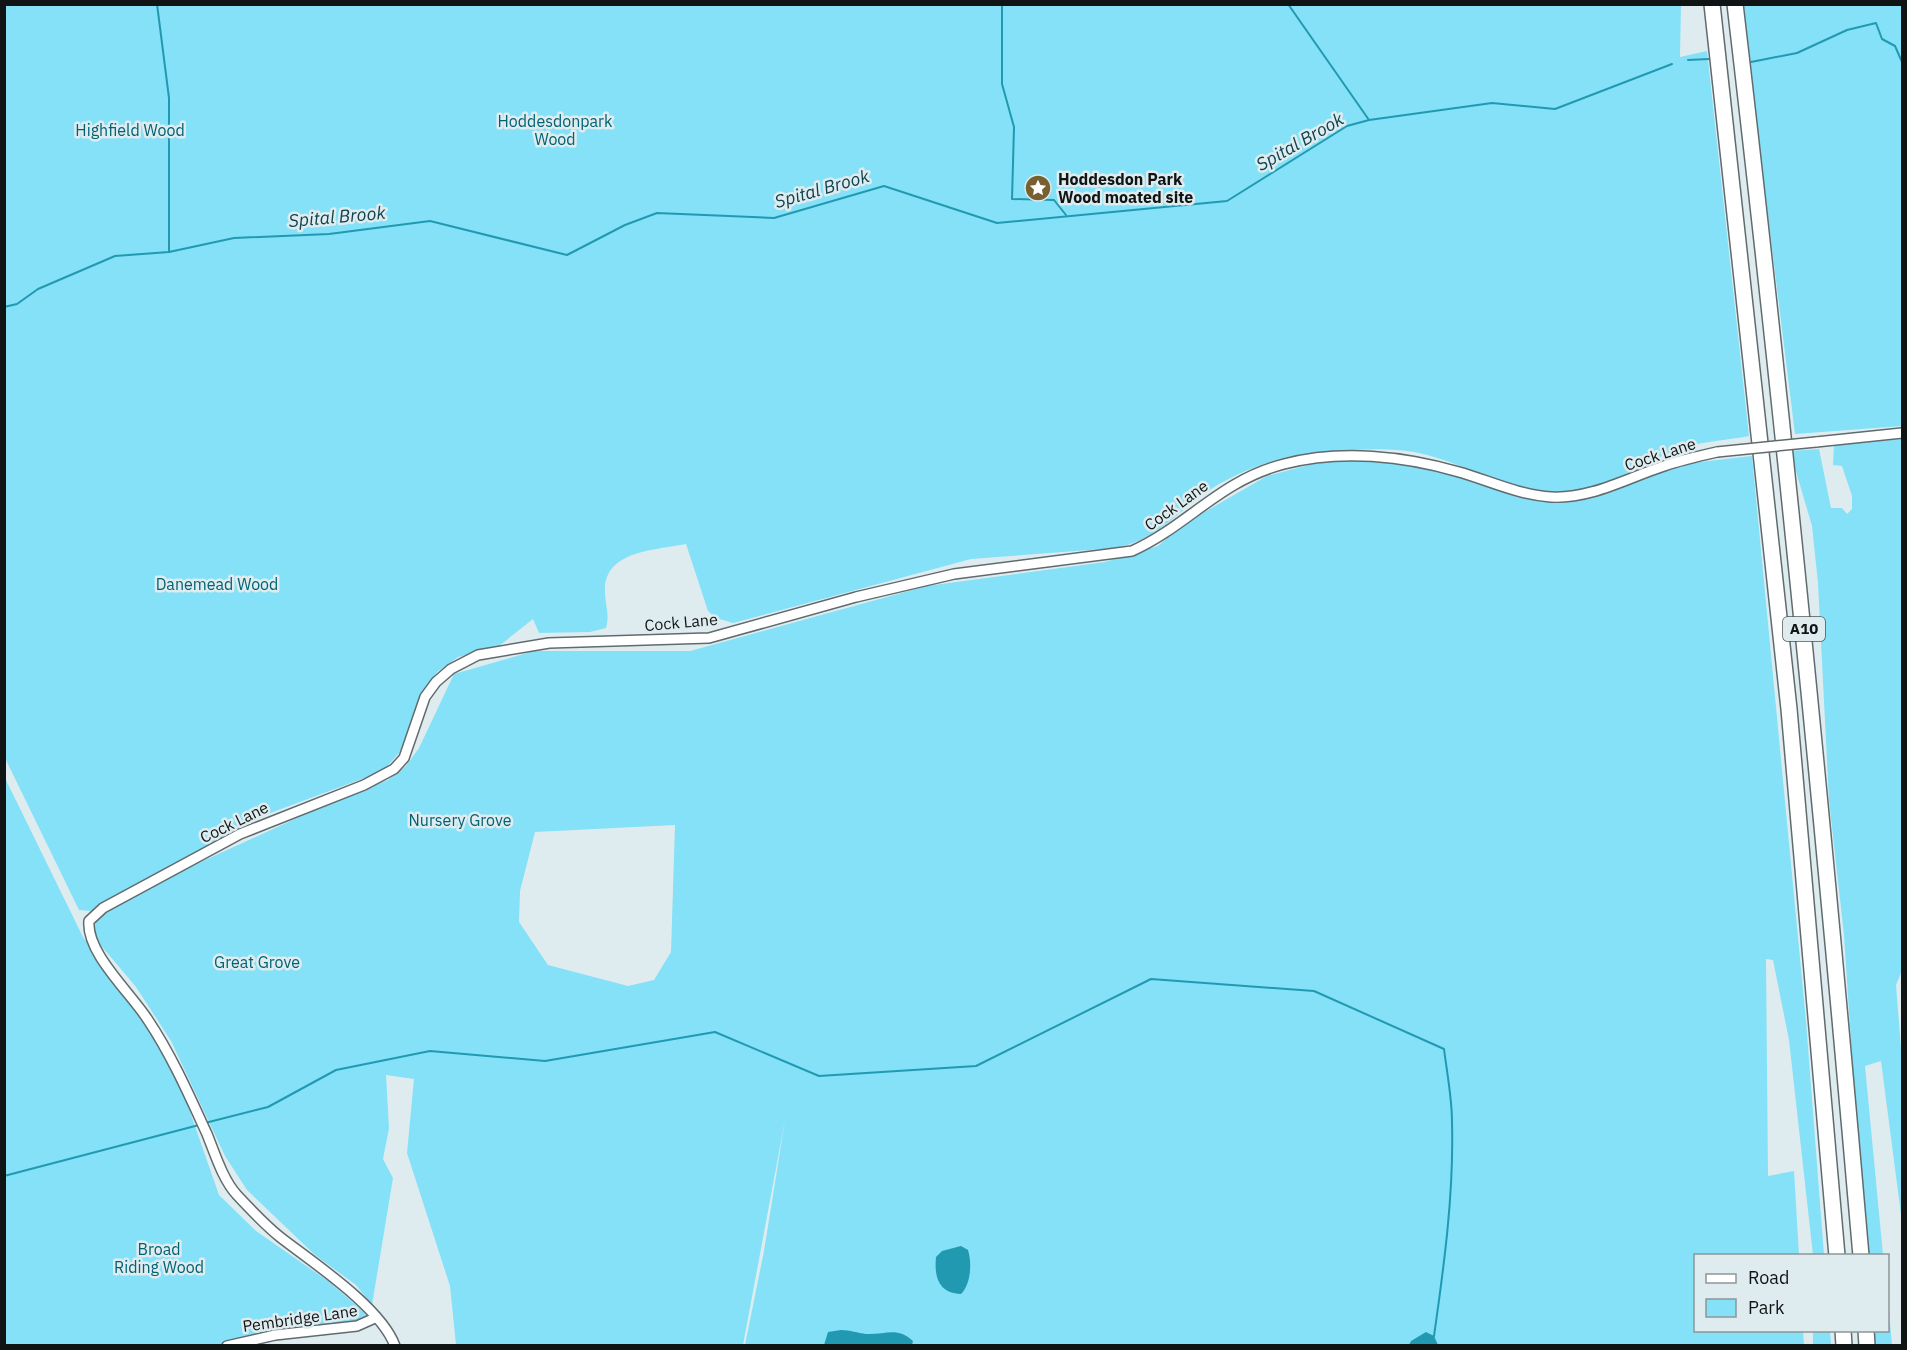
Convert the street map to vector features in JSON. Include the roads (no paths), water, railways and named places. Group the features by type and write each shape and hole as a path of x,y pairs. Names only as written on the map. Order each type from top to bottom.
{"highway":[{"name":"A10","path":"1712,4 1789,709 1837,1254"},
{"name":"A10","path":"1735,4 1774,338 1812,705 1861,1254"}],"street":[{"name":"Cock Lane","path":"395,1346 389,1333 322,1267 278,1235 235,1193 179,1072 149,1021 93,945 89,921 102,908 240,834 364,785 394,769 404,758 425,697 436,682 451,669 478,656 549,643 709,638 856,597 954,574 1132,551 1155,541 1226,488 1244,478 1285,463 1331,457 1380,456 1434,465 1523,493 1552,497 1593,492 1665,466 1717,452 1902,433"},
{"name":"Pembridge Lane","path":"227,1346 275,1335 357,1326 375,1318"}],"waterway":[{"path":"157,4 169,98 169,252"},
{"path":"1002,4 1002,84 1014,127 1012,199 1054,200 1066,215"},
{"path":"1288,4 1369,120"},
{"name":"Spital Brook","path":"1751,62 1797,53 1847,30 1876,23 1882,39 1895,46 1902,62"},
{"name":"Spital Brook","path":"1688,60 1709,59"},
{"name":"Spital Brook","path":"4,307 17,304 38,289 115,256 169,252 234,238 329,234 430,221 567,255 625,225 657,213 774,218 884,186 997,223 1227,201 1347,126 1369,120 1492,103 1555,109 1672,64"},
{"path":"205,1123 268,1107 336,1070 430,1051 545,1061 715,1032 819,1076 976,1066 1151,979 1314,991 1444,1049 1452,1113 1452,1149 1445,1256 1434,1336"},
{"path":"4,1176 199,1125"}],"place":[{"name":"Hoddesdon Park Wood moated site","path":"1038,188"}],"park label":[{"name":"Highfield Wood","path":"130,130"},
{"name":"Hoddesdonpark Wood","path":"555,130"},
{"name":"Danemead Wood","path":"217,584"},
{"name":"Nursery Grove","path":"460,820"},
{"name":"Great Grove","path":"257,962"},
{"name":"Broad Riding Wood","path":"159,1258"}]}
